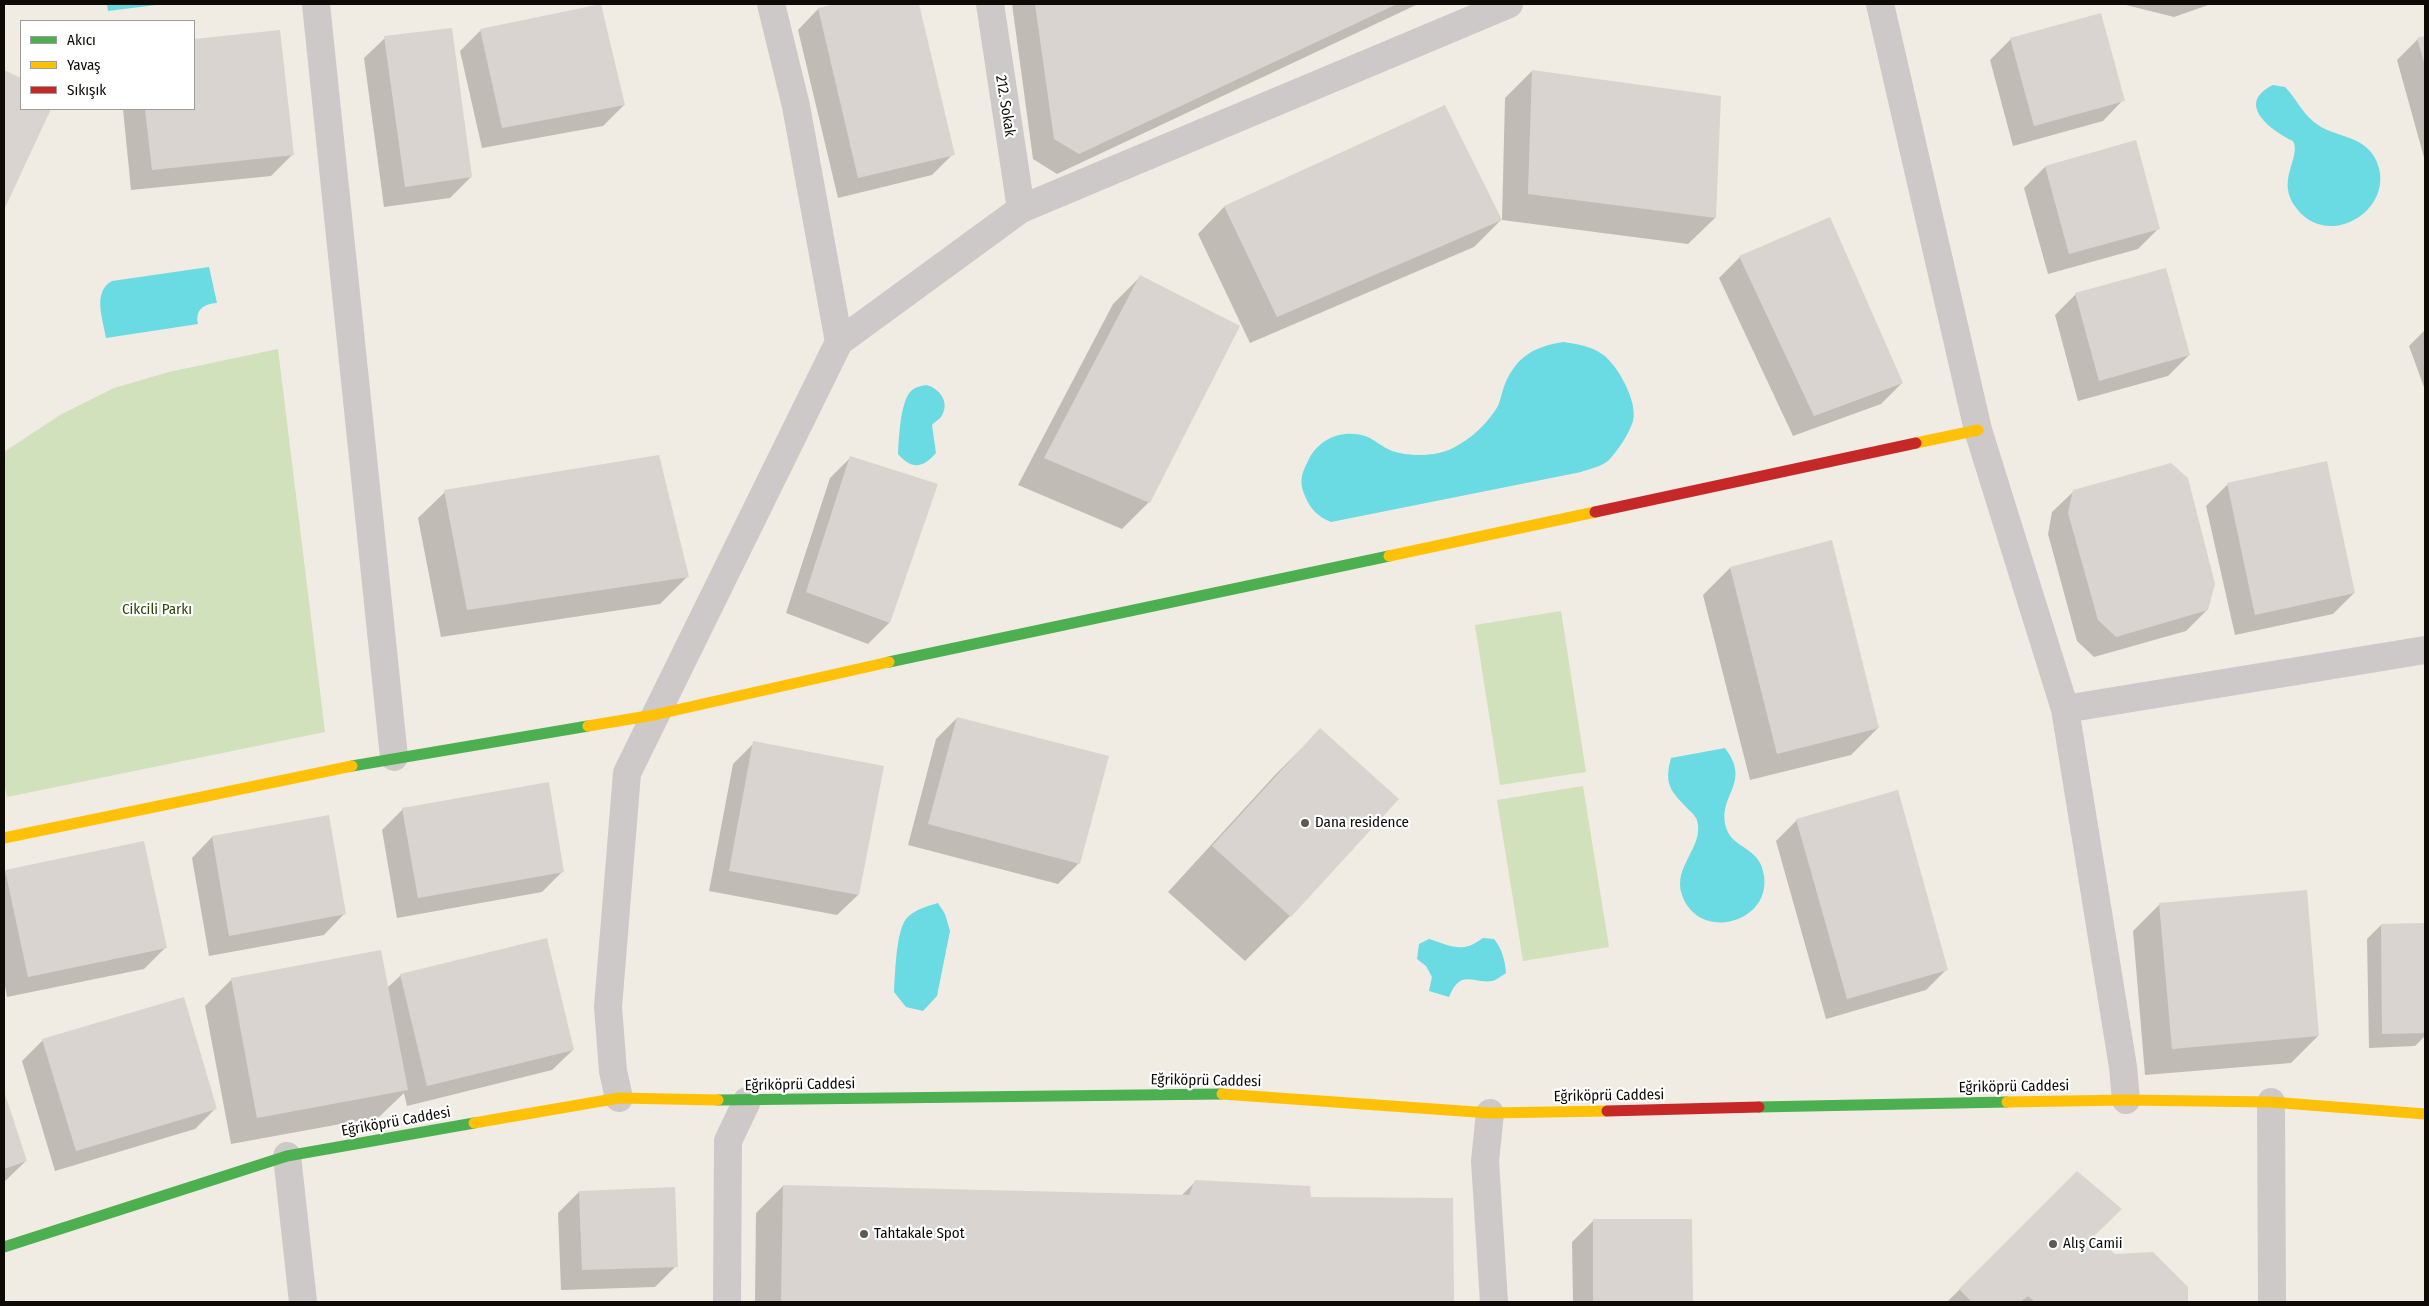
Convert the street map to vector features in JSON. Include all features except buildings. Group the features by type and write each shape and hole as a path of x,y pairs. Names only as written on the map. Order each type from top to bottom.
{"street":[{"path":"316,4 394,757"},
{"path":"771,4 796,106 839,342"},
{"name":"212. Sokak","path":"990,4 1021,208"},
{"path":"619,1098 613,1071 608,1007 626,773 839,342 1021,208 1510,4"},
{"path":"1880,4 1978,430 2065,708 2123,1067 2126,1100"},
{"path":"4,838 394,757 654,715 923,655 1978,430"},
{"path":"2065,708 2425,650"},
{"name":"Eğriköprü Caddesi","path":"4,1247 286,1156 619,1098 747,1101 1234,1094 1490,1113 2126,1100 2271,1102 2425,1114"},
{"path":"727,1302 728,1140 747,1101"},
{"path":"2271,1102 2272,1302"},
{"path":"1490,1113 1485,1161 1494,1302"},
{"path":"286,1156 303,1302"}],"green space":[{"name":"Cikcili Parkı","path":"278,349 325,732 7,797 4,782 4,452 60,415 114,388 169,372"},
{"path":"1561,611 1586,772 1500,785 1475,625"},
{"path":"1583,786 1609,947 1523,961 1497,800"}],"water":[{"path":"107,4 164,4 108,11"},
{"path":"2273,85 2285,87 2306,115 2314,122 2330,131 2363,144 2375,158 2380,176 2378,192 2370,207 2358,218 2343,224 2327,226 2311,221 2297,209 2288,189 2288,180 2295,148 2293,141 2267,124 2260,116 2257,108 2257,100 2262,92"},
{"path":"209,267 217,303 204,306 199,311 198,324 106,338 100,306 102,292 112,281"},
{"path":"1563,342 1588,347 1598,351 1608,359 1625,384 1633,404 1633,421 1629,431 1612,456 1600,466 1581,472 1331,522 1318,515 1310,505 1302,487 1302,474 1312,453 1324,442 1339,435 1356,434 1368,437 1399,453 1424,455 1448,450 1468,439 1489,419 1498,406 1510,374 1521,360 1535,350"},
{"path":"926,385 939,392 945,406 941,417 932,425 936,453 927,462 913,465 898,454 901,421 907,396 916,388"},
{"path":"1725,748 1733,761 1735,772 1735,781 1726,808 1727,830 1734,840 1751,852 1760,863 1763,871 1764,889 1758,903 1748,914 1734,921 1719,922 1704,919 1691,910 1682,895 1681,875 1697,839 1697,820 1673,791 1668,774 1671,758"},
{"path":"938,903 945,914 950,931 937,996 923,1011 906,1007 894,992 898,943 903,925 909,916"},
{"path":"1483,938 1494,939 1497,943 1503,955 1506,973 1492,981 1463,980 1453,988 1449,997 1429,991 1432,977 1426,966 1417,959 1419,944 1429,939 1451,946 1463,947 1476,943"}],"traffic: fast":[{"path":"889,662 1389,556"},
{"path":"352,766 588,726"},
{"path":"718,1100 1222,1094"},
{"path":"1759,1107 2007,1102"},
{"path":"4,1247 287,1156 474,1123"}],"traffic: slow":[{"path":"1916,443 1978,430"},
{"path":"1389,556 1595,512"},
{"path":"588,726 654,715 889,662"},
{"path":"4,838 352,766"},
{"path":"1222,1094 1490,1113 1607,1111"},
{"path":"474,1123 619,1098 718,1100"},
{"path":"2007,1102 2126,1100 2271,1102 2425,1114"}],"traffic: jam":[{"path":"1595,512 1916,443"},
{"path":"1607,1111 1759,1107"}],"place":[{"name":"Dana residence","path":"1305,823"},
{"name":"Tahtakale Spot","path":"864,1234"},
{"name":"Alış Camii","path":"2053,1244"}]}
